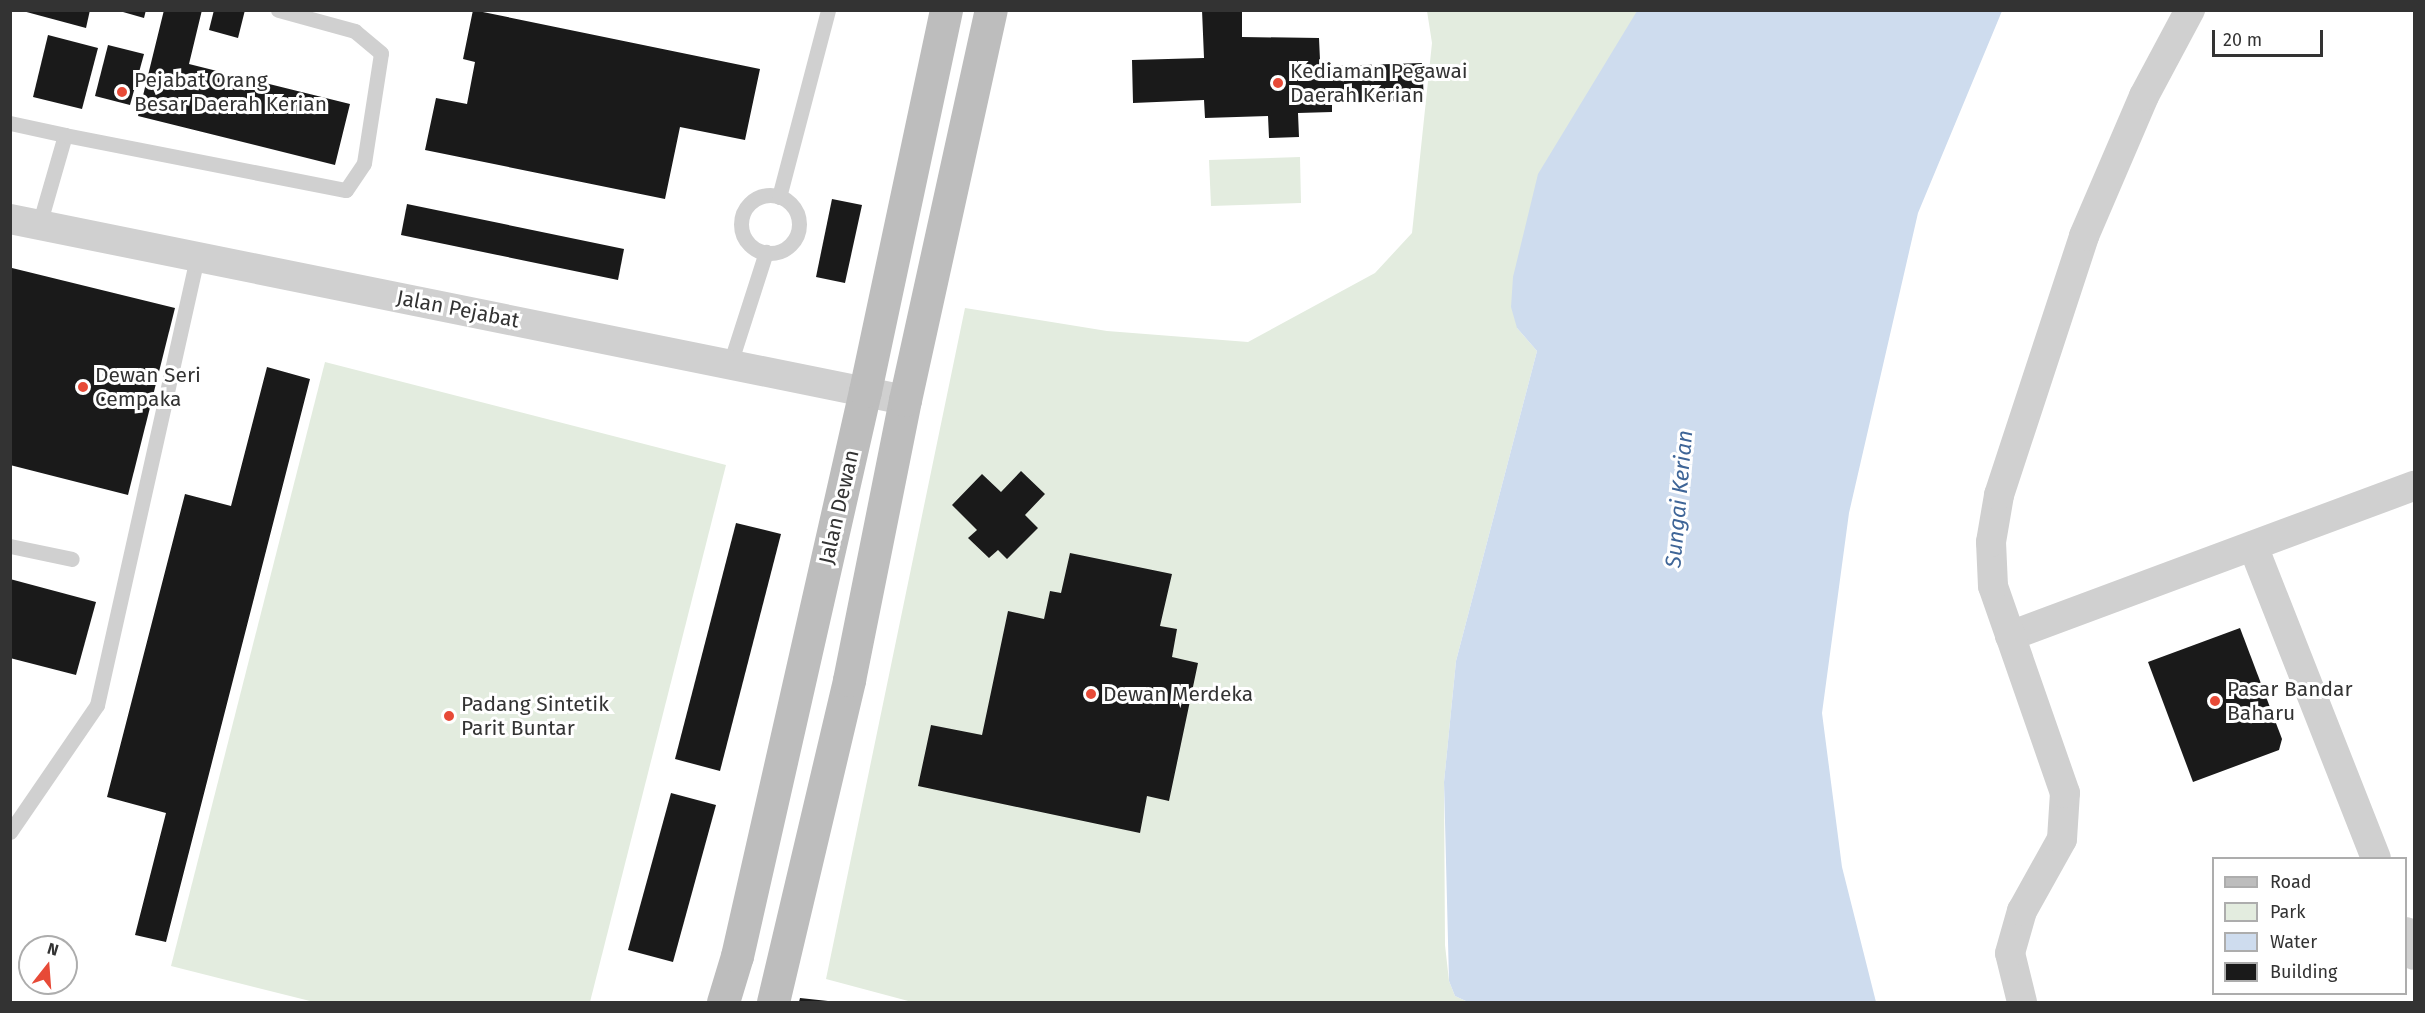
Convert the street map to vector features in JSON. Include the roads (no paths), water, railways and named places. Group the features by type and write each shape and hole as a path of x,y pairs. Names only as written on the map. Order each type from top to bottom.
{"main road":[{"name":"Jalan Dewan","path":"723,1002 865,391 946,10"},
{"name":"Jalan Dewan","path":"773,1002 849,680 905,400 991,10"},
{"path":"802,669 849,680"}],"street":[{"path":"2022,1002 2010,954 2022,911 2062,839 2065,801 2059,771 1993,586 1991,542 1999,495 2084,236 2144,96 2190,10"},
{"name":"Jalan Pejabat","path":"25,222 905,400"},
{"path":"2010,636 2415,486"},
{"path":"2253,546 2376,857"},
{"path":"2407,935 2415,955"}],"lane":[{"path":"10,123 346,190 364,163 381,53 354,31 278,10"},
{"path":"779,197 826,11"},
{"path":"25,222 66,135"},
{"path":"779,197 793,207 798,231 790,245 766,252 749,243 741,220 755,200 779,197"},
{"path":"730,364 766,252"},
{"path":"10,832 97,705 196,256"},
{"path":"10,546 72,559"}],"water":[{"name":"Sungai Kerian","path":"1637,11 2002,11 1918,213 1849,513 1822,713 1842,867 1876,1002 1468,1002 1455,996 1449,981 1444,782 1456,661 1537,351 1517,328 1511,307 1513,277 1538,174"}],"place":[{"name":"Kediaman Pegawai Daerah Kerian","path":"1278,83"},
{"name":"Pejabat Orang Besar Daerah Kerian","path":"122,92"},
{"name":"Dewan Seri Cempaka","path":"83,387"},
{"name":"Dewan Merdeka","path":"1091,694"},
{"name":"Pasar Bandar Baharu","path":"2215,701"},
{"name":"Padang Sintetik Parit Buntar","path":"449,716"}]}
